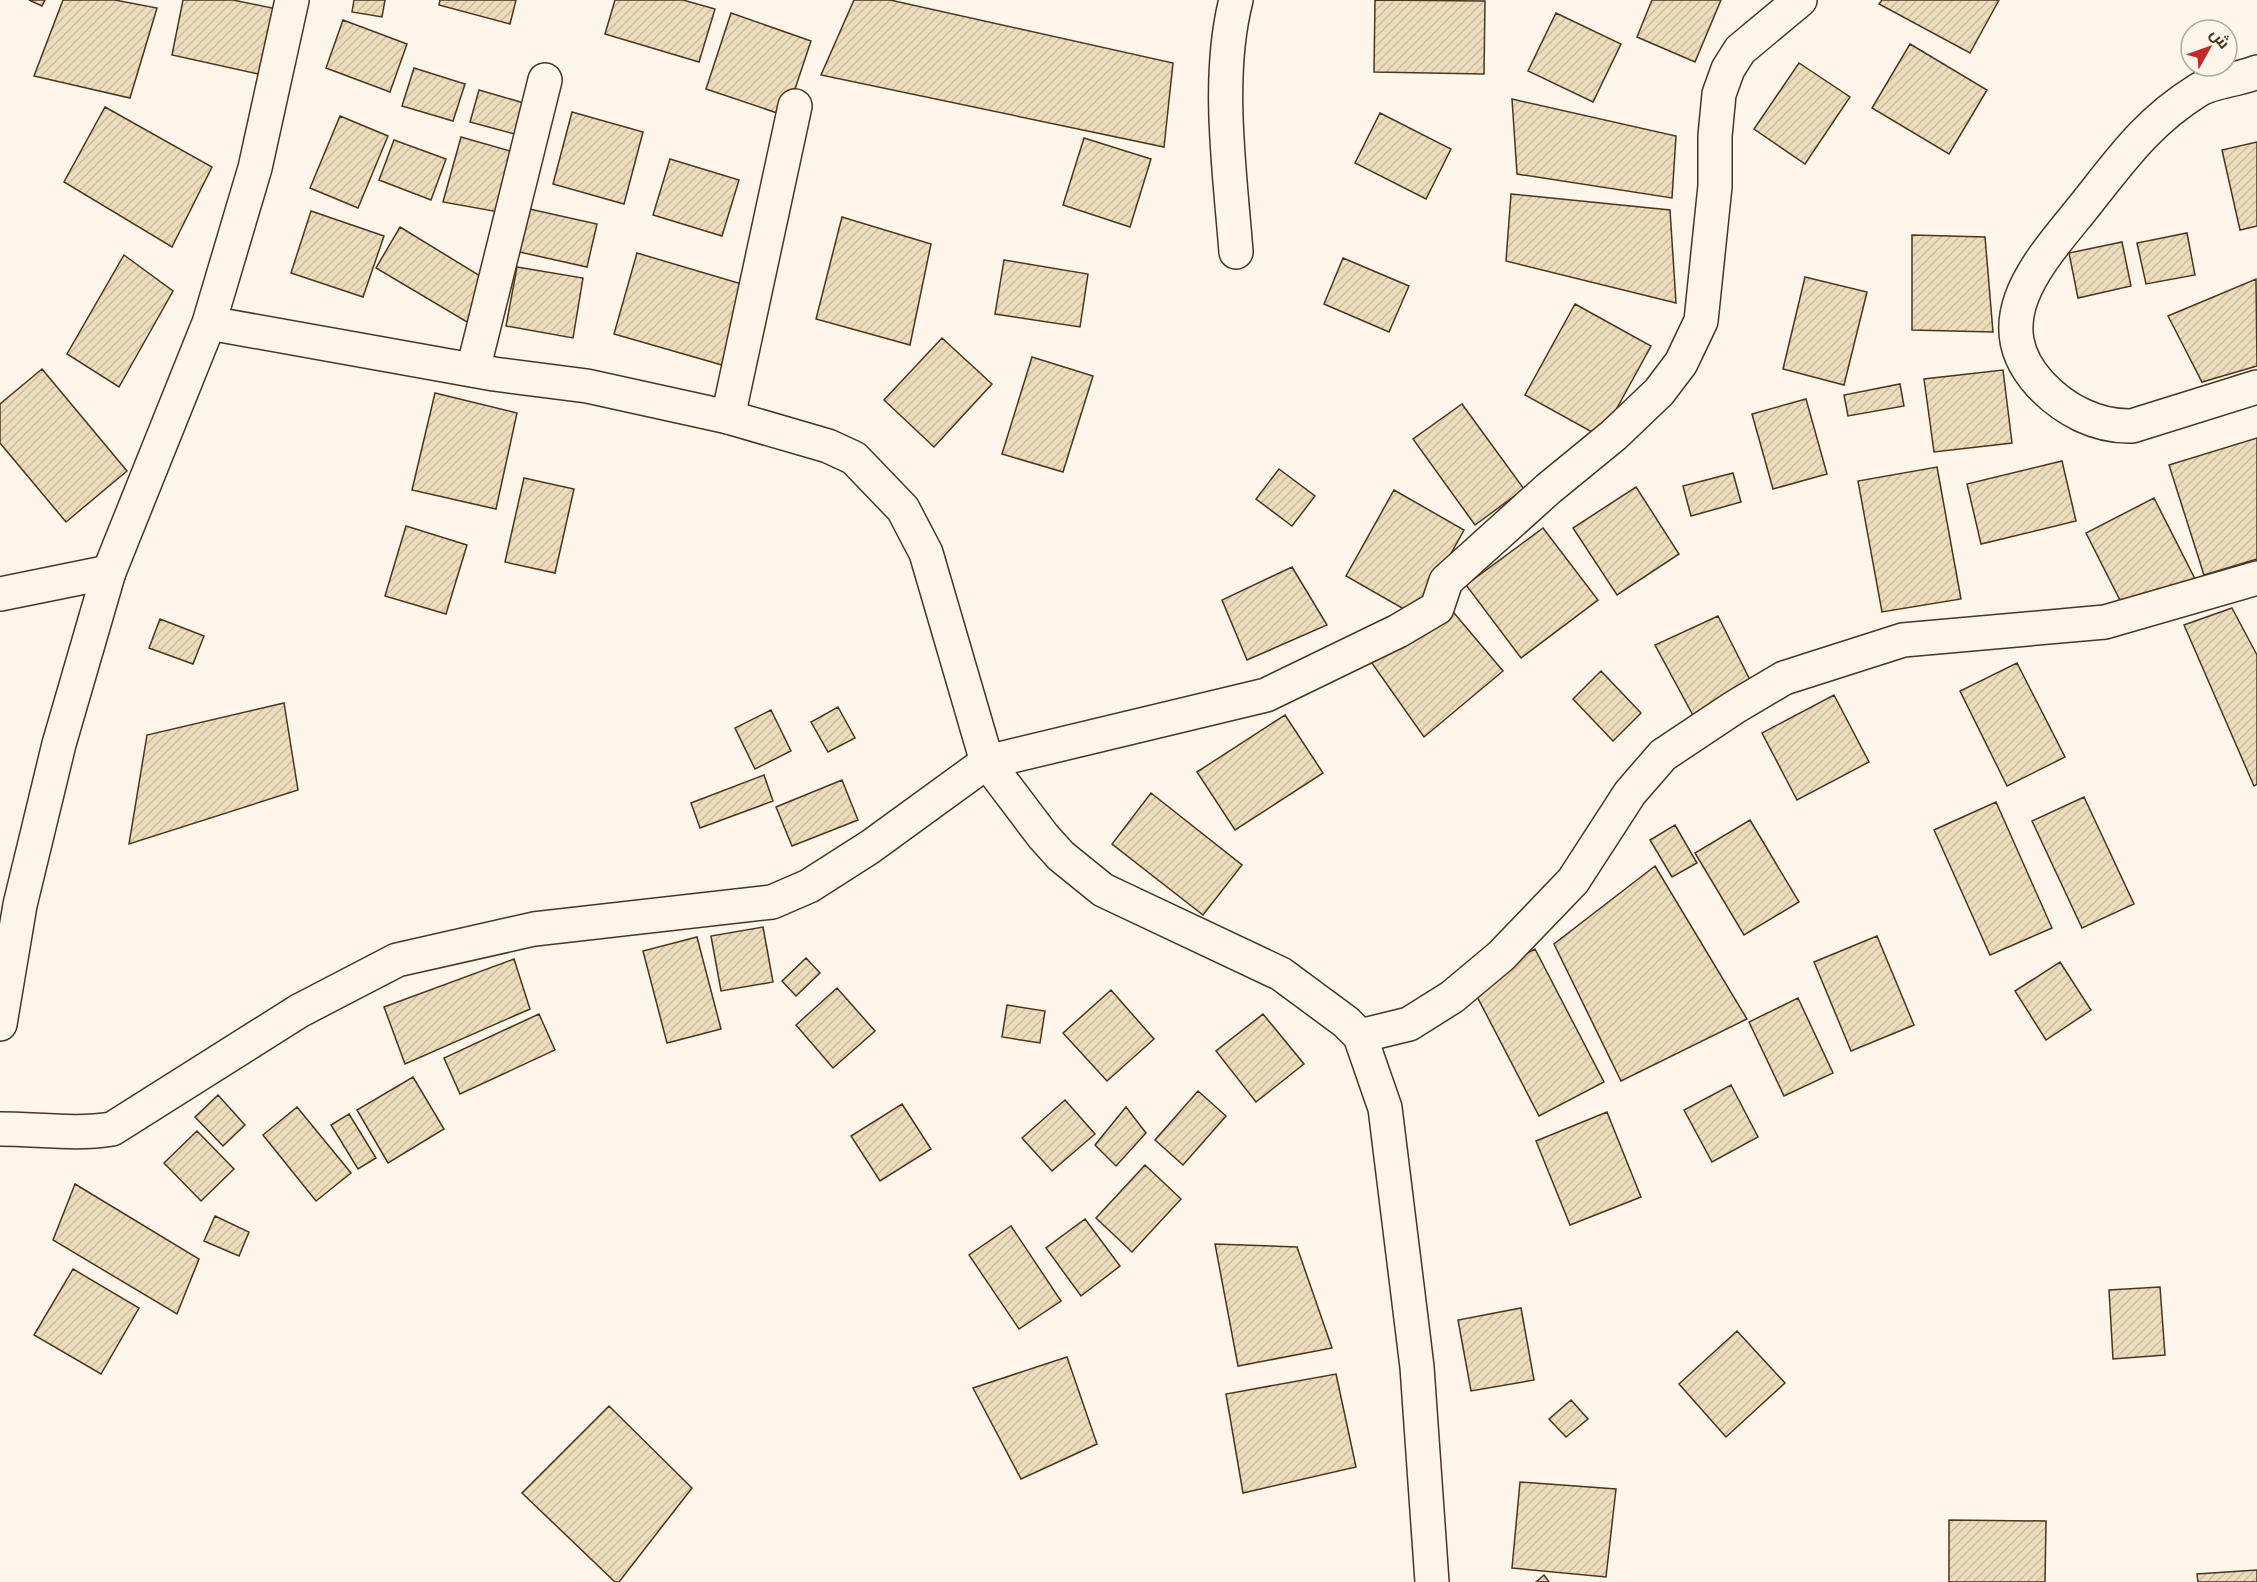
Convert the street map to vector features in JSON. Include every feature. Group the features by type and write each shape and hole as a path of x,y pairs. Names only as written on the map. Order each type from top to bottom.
{"street":[{"path":"0,1024 23,893 59,744 109,572 209,323 255,168 292,0"},
{"path":"1236,0 1231,19 1227,111 1236,252"},
{"path":"0,1129 59,1129 90,1132 112,1129 299,1011 396,960 534,929 772,902 808,886 870,847 987,762 1266,695 1398,631 1437,608 1446,581 1548,489 1614,435 1659,392 1681,363 1701,321 1715,186 1715,136 1719,94 1725,77 1740,50 1800,0"},
{"path":"2257,72 2241,79 2200,89 2171,108 2146,129 2110,170 2034,269 2016,317 2017,344 2033,376 2051,395 2095,422 2113,427 2132,426 2257,387"},
{"path":"473,370 545,80"},
{"path":"728,417 795,106"},
{"path":"209,323 473,370 587,386 728,417 828,446 854,458 903,510 926,553 987,762 1060,856 1103,890 1281,974 1346,1022 1359,1036 1385,1107 1417,1367 1432,1582"},
{"path":"0,594 109,572"},
{"path":"1359,1036 1409,1024 1452,997 1501,956 1574,881 1630,793 1663,755 1735,706 1785,678 1903,640 2105,622 2257,578"}],"building":[{"path":"29,0 45,0 42,6"},
{"path":"63,0 115,0 157,8 130,98 34,76"},
{"path":"183,0 233,0 277,9 263,75 172,55"},
{"path":"354,0 385,0 382,17 352,12"},
{"path":"440,0 516,0 510,24 439,5"},
{"path":"615,0 683,0 715,9 699,62 605,34"},
{"path":"854,0 890,0 1173,63 1164,147 821,75"},
{"path":"1375,0 1485,1 1484,74 1374,72"},
{"path":"1652,0 1721,0 1695,62 1637,37"},
{"path":"1882,0 1999,0 1970,53 1879,4"},
{"path":"731,13 811,41 786,116 706,89"},
{"path":"1556,13 1621,44 1593,102 1528,71"},
{"path":"343,20 407,44 390,92 326,68"},
{"path":"1910,44 1987,90 1949,154 1872,108"},
{"path":"1799,63 1850,97 1805,164 1754,129"},
{"path":"414,68 465,84 453,121 402,106"},
{"path":"479,90 531,105 526,137 470,122"},
{"path":"1512,99 1676,136 1672,198 1517,174"},
{"path":"105,107 212,167 172,247 64,182"},
{"path":"572,112 643,132 624,204 553,184"},
{"path":"1380,113 1451,149 1426,199 1355,163"},
{"path":"340,116 388,136 358,208 310,188"},
{"path":"461,137 517,153 504,213 443,202"},
{"path":"1084,138 1151,159 1130,227 1063,205"},
{"path":"394,140 446,159 431,200 379,180"},
{"path":"2257,142 2257,226 2240,230 2222,150"},
{"path":"670,159 739,180 722,236 653,215"},
{"path":"1511,194 1670,210 1676,303 1506,261"},
{"path":"525,208 597,224 587,267 515,251"},
{"path":"311,211 384,236 363,297 291,273"},
{"path":"842,217 931,244 910,345 816,319"},
{"path":"400,227 490,282 467,322 376,268"},
{"path":"2187,233 2195,275 2146,284 2137,243"},
{"path":"1912,235 1985,237 1993,332 1912,330"},
{"path":"2122,242 2131,286 2078,298 2069,253"},
{"path":"637,253 745,285 722,365 614,334"},
{"path":"124,255 173,291 119,387 67,354"},
{"path":"1343,258 1409,286 1389,332 1324,304"},
{"path":"1004,260 1088,274 1080,327 995,314"},
{"path":"517,267 583,278 573,338 506,326"},
{"path":"1805,277 1867,292 1844,385 1783,369"},
{"path":"2256,279 2257,366 2202,382 2168,316"},
{"path":"1575,304 1651,346 1601,437 1525,395"},
{"path":"942,338 992,384 934,447 884,400"},
{"path":"1032,357 1093,376 1063,472 1002,454"},
{"path":"42,369 127,471 66,522 0,443 0,404"},
{"path":"2003,370 2012,443 1934,452 1924,379"},
{"path":"1900,384 1904,406 1848,416 1844,395"},
{"path":"435,393 517,413 496,509 412,490"},
{"path":"1806,399 1827,474 1773,489 1752,414"},
{"path":"1462,404 1524,489 1475,525 1413,439"},
{"path":"2257,438 2257,559 2204,575 2169,465"},
{"path":"2062,461 2076,521 1981,544 1967,484"},
{"path":"1937,467 1961,599 1882,612 1858,481"},
{"path":"1279,469 1315,496 1292,526 1256,499"},
{"path":"1733,473 1741,502 1691,516 1683,486"},
{"path":"524,478 574,489 555,573 505,562"},
{"path":"1636,487 1679,554 1617,595 1573,528"},
{"path":"1394,490 1464,530 1416,616 1346,576"},
{"path":"2154,498 2195,579 2126,612 2086,533"},
{"path":"406,526 467,545 446,614 385,596"},
{"path":"1543,528 1598,600 1521,658 1466,585"},
{"path":"1292,567 1327,625 1247,660 1222,600"},
{"path":"1449,607 1503,671 1424,737 1369,659"},
{"path":"2232,608 2257,655 2257,784 2254,786 2184,625"},
{"path":"1718,616 1753,686 1695,719 1655,645"},
{"path":"160,619 204,636 193,664 149,648"},
{"path":"2017,663 2065,757 2007,786 1960,691"},
{"path":"1601,671 1641,713 1613,741 1573,699"},
{"path":"1834,695 1869,762 1797,800 1762,733"},
{"path":"284,703 298,790 129,844 147,735"},
{"path":"838,707 855,738 828,752 811,722"},
{"path":"771,710 791,751 755,769 735,728"},
{"path":"1285,715 1323,773 1235,830 1197,772"},
{"path":"764,775 773,801 700,828 691,803"},
{"path":"842,780 858,820 792,846 776,807"},
{"path":"1151,793 1242,865 1203,915 1112,844"},
{"path":"2084,797 2134,904 2082,928 2032,821"},
{"path":"1996,802 2052,928 1990,955 1934,830"},
{"path":"1750,820 1799,902 1744,935 1695,853"},
{"path":"1675,825 1697,863 1672,877 1650,840"},
{"path":"1655,866 1747,1019 1621,1081 1554,944"},
{"path":"763,927 773,982 721,991 711,936"},
{"path":"1877,936 1914,1025 1851,1051 1814,962"},
{"path":"697,937 721,1029 667,1043 643,951"},
{"path":"1535,949 1604,1082 1539,1116 1470,983"},
{"path":"806,958 820,973 796,996 782,981"},
{"path":"514,959 530,1009 405,1064 384,1007"},
{"path":"2060,962 2091,1010 2046,1040 2015,991"},
{"path":"837,988 875,1031 833,1068 796,1025"},
{"path":"1111,990 1154,1039 1107,1081 1063,1033"},
{"path":"1798,998 1833,1073 1784,1096 1749,1022"},
{"path":"1007,1005 1045,1011 1040,1043 1002,1037"},
{"path":"539,1014 555,1050 460,1094 444,1058"},
{"path":"1263,1014 1304,1064 1256,1102 1216,1051"},
{"path":"413,1077 444,1129 388,1163 357,1110"},
{"path":"1731,1085 1758,1137 1712,1162 1684,1110"},
{"path":"1198,1091 1226,1116 1183,1165 1155,1140"},
{"path":"218,1095 245,1125 223,1146 195,1117"},
{"path":"1065,1100 1095,1134 1052,1171 1022,1138"},
{"path":"902,1104 931,1149 880,1181 851,1136"},
{"path":"297,1107 351,1173 316,1201 263,1135"},
{"path":"1126,1107 1146,1133 1116,1166 1095,1145"},
{"path":"1607,1112 1641,1197 1570,1225 1536,1141"},
{"path":"349,1114 376,1158 358,1169 331,1125"},
{"path":"197,1131 234,1169 201,1201 164,1163"},
{"path":"1145,1165 1181,1199 1132,1252 1096,1218"},
{"path":"75,1184 199,1259 177,1314 53,1240"},
{"path":"215,1216 249,1232 239,1256 204,1241"},
{"path":"1085,1219 1120,1266 1081,1296 1046,1248"},
{"path":"1011,1226 1061,1301 1019,1329 969,1255"},
{"path":"1215,1244 1297,1247 1332,1348 1238,1366"},
{"path":"73,1269 139,1308 101,1374 34,1335"},
{"path":"2160,1287 2165,1355 2113,1359 2109,1290"},
{"path":"1521,1308 1534,1380 1471,1391 1458,1320"},
{"path":"1737,1331 1785,1383 1726,1437 1679,1384"},
{"path":"1067,1357 1097,1444 1021,1479 973,1388"},
{"path":"1336,1374 1356,1467 1243,1493 1226,1394"},
{"path":"1571,1400 1588,1419 1566,1437 1549,1419"},
{"path":"609,1406 692,1488 619,1582 615,1582 522,1493"},
{"path":"1520,1482 1616,1489 1606,1577 1512,1568"},
{"path":"1949,1520 2046,1521 2045,1582 1949,1582"},
{"path":"2257,1570 2257,1582 2198,1582 2197,1574"},
{"path":"1544,1575 1549,1582 1536,1582"}]}
